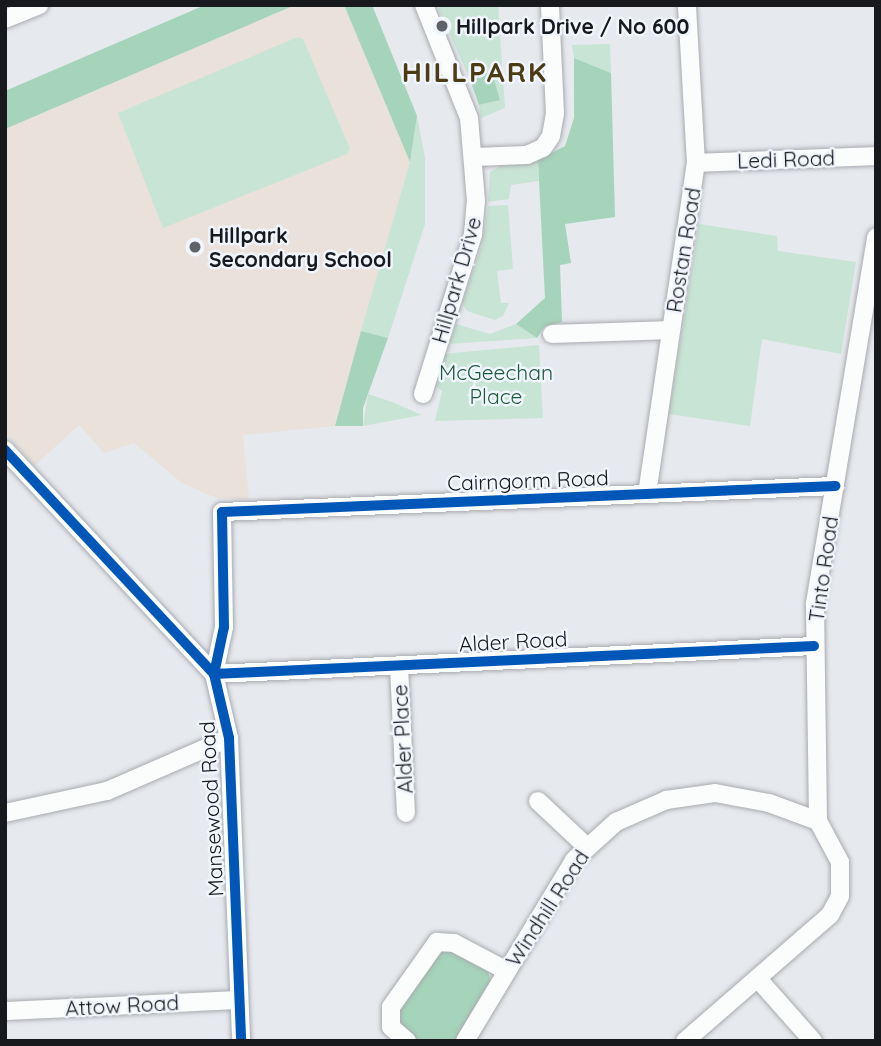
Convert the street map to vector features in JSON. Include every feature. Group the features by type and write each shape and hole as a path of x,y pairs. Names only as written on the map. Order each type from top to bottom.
{"street":[{"path":"5,19 39,5"},
{"name":"Hillpark Drive","path":"422,394 473,234 474,157 465,104 424,5"},
{"path":"474,157 527,155 543,148 551,135 555,113 550,5"},
{"name":"Rostan Road","path":"647,494 696,163 687,5"},
{"name":"Ledi Road","path":"696,163 876,156"},
{"name":"Tinto Road","path":"818,821 815,603 876,237"},
{"path":"552,334 671,330"},
{"name":"Mansewood Road","path":"5,450 214,674 229,738 241,1041"},
{"name":"Cairngorm Road","path":"214,674 224,627 222,512 835,485"},
{"name":"Alder Road","path":"214,674 814,646"},
{"name":"Alder Place","path":"398,666 406,813"},
{"path":"5,813 107,791 229,738"},
{"name":"Windhill Road","path":"465,1041 586,846 641,808 691,794 738,795 818,821"},
{"path":"538,801 586,846"},
{"path":"685,1041 759,980 830,915 840,896 840,862 818,821"},
{"path":"407,1041 391,1027 391,1007 437,942 453,943 507,971"},
{"path":"759,980 813,1041"},
{"name":"Attow Road","path":"5,1010 239,1000"}],"shaded area":[{"name":"Hillpark Secondary School","path":"295,5 344,5 410,162 335,426 243,435 249,500 216,498 182,483 134,443 104,453 79,425 35,465 5,433 5,129"}],"green space":[{"path":"205,5 295,5 5,129 5,91"},
{"path":"344,5 372,5 417,116 410,162"},
{"path":"444,5 498,5 505,108 481,118 479,105 500,100 492,72 469,77 438,8"},
{"path":"298,37 303,39 350,149 347,154 163,228 118,113"},
{"path":"610,44 611,73 574,58 572,45"},
{"path":"574,58 611,73 615,217 565,224 571,263 560,265 562,322 544,327 537,338 516,324 545,298 538,160 565,146 574,118"},
{"path":"492,72 500,100 479,105 469,77"},
{"path":"417,116 425,158 425,224 388,338 361,331 410,162"},
{"path":"538,160 539,181 511,185 509,199 488,202 490,172 502,165"},
{"path":"508,205 513,269 497,271 501,303 509,303 503,316 495,320 467,311 462,302 482,245 488,206"},
{"path":"699,224 777,236 778,251 856,262 841,354 762,339 750,426 669,414"},
{"path":"456,324 490,334 516,324 537,338 449,344"},
{"path":"361,331 388,338 363,408 363,426 335,426"},
{"name":"McGeechan Place","path":"539,345 543,418 435,421 442,391 433,384 442,354"},
{"path":"368,394 392,402 422,415 363,426"},
{"path":"446,948 487,968 491,981 455,1041 418,1041 401,1031 397,1014 434,952"}],"cycle path":[{"path":"5,450 214,674 229,738 241,1041"},
{"path":"814,646 214,674 224,627 222,512 835,486"}],"place":[{"name":"Hillpark Drive / No 600","path":"442,26"},
{"name":"Hillpark Secondary School","path":"195,247"}],"district":[{"name":"HILLPARK","path":"475,72"}]}
